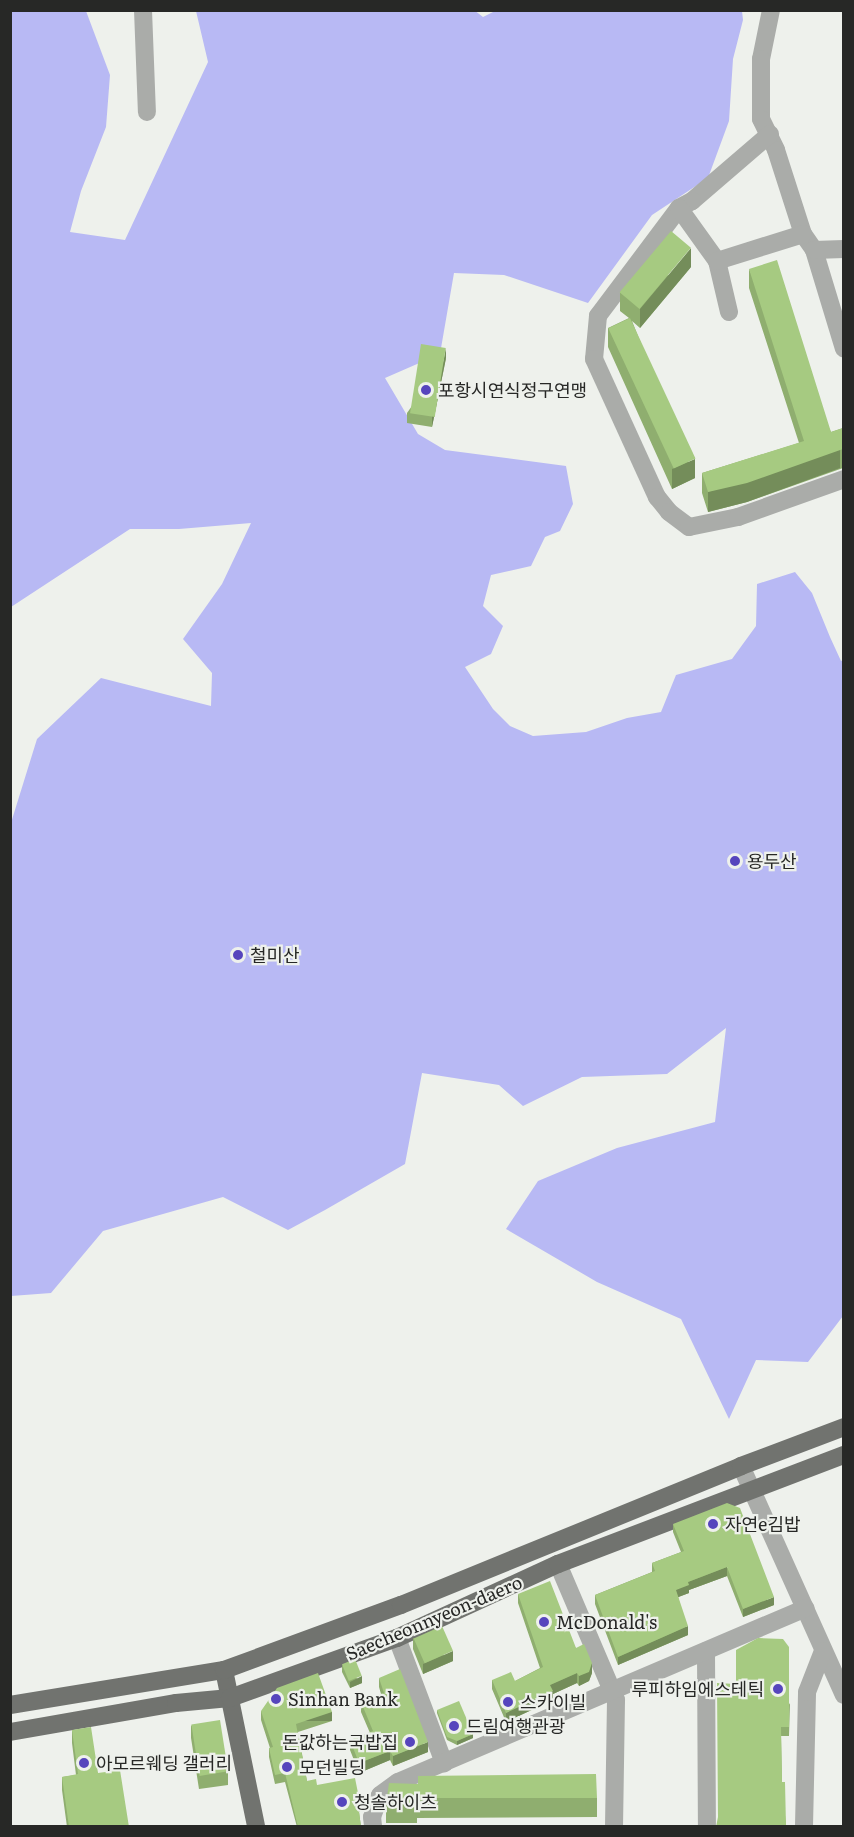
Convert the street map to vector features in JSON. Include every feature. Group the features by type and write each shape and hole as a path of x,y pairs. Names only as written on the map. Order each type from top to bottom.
{"main road":[{"name":"Saecheonnyeon-daero","path":"10,1706 224,1670 401,1605 741,1466 843,1427"},
{"name":"Saecheonnyeon-daero","path":"10,1732 176,1703 230,1698 397,1638 558,1564 843,1455"},
{"path":"224,1670 256,1827"}],"street":[{"path":"143,10 147,112"},
{"path":"771,10 761,59 761,119 770,134 803,234 814,250 843,349"},
{"path":"770,134 692,201 679,208 598,316 594,359 657,498 669,512 689,527 738,518 843,479"},
{"path":"679,208 717,261 729,312"},
{"path":"717,261 803,234"},
{"path":"814,250 843,249"},
{"path":"741,1466 843,1695"},
{"path":"558,1564 616,1700 614,1827"},
{"path":"373,1827 372,1817 380,1795 398,1782 805,1608"},
{"path":"397,1638 444,1763"},
{"path":"706,1651 707,1827"},
{"path":"804,1827 807,1692 824,1651"}],"shaded area":[{"path":"474,10 483,17 497,10 742,11 743,20 733,59 729,121 708,178 652,215 588,303 504,275 454,273 440,354 385,378 418,434 445,450 566,466 573,504 560,531 545,537 531,566 491,575 483,606 503,626 491,654 465,667 493,709 510,726 533,736 586,732 627,718 661,712 676,675 732,659 756,626 757,584 795,572 812,593 841,661 843,660 843,1316 808,1362 756,1360 729,1419 681,1319 597,1282 506,1229 538,1181 617,1148 715,1122 726,1028 667,1074 582,1077 523,1106 499,1085 422,1073 405,1164 325,1210 288,1230 223,1197 103,1231 51,1293 11,1296 10,826 37,739 101,678 211,706 212,673 183,639 222,584 251,523 179,529 130,529 11,607 11,11 86,11 110,75 106,127 81,191 70,232 125,240 208,62 196,11"}],"building":[{"path":"671,231 691,248 639,309 620,292"},
{"path":"777,260 831,432 843,428 843,449 747,483 708,492 702,473 804,441 749,269"},
{"path":"630,318 696,458 674,469 608,328"},
{"name":"포항시연식정구연맹","path":"421,344 446,348 435,417 410,413"},
{"path":"727,1503 740,1508 774,1597 743,1609 727,1567 688,1582 689,1585 676,1590 688,1626 618,1657 595,1595 655,1571 652,1563 684,1551 673,1524"},
{"path":"550,1581 576,1648 584,1644 592,1663 589,1672 579,1676 577,1673 550,1685 553,1691 506,1713 492,1680 511,1672 515,1681 543,1667 518,1594"},
{"path":"442,1626 453,1651 425,1663 414,1639"},
{"path":"758,1638 783,1639 789,1647 789,1727 781,1727 786,1826 791,1827 716,1827 718,1817 717,1683 736,1684 736,1650"},
{"path":"355,1659 362,1676 349,1681 342,1664"},
{"path":"400,1669 428,1742 393,1756 390,1751 359,1763 350,1740 373,1731 361,1702 384,1693 379,1678"},
{"path":"318,1673 332,1712 296,1724 307,1781 316,1779 317,1785 355,1778 360,1803 358,1804 361,1827 298,1827 285,1773 275,1775 269,1748 273,1747 261,1711 277,1688"},
{"name":"드림여행관광","path":"459,1701 473,1734 457,1741 447,1737 437,1710"},
{"path":"220,1720 228,1771 199,1776 191,1725"},
{"name":"아모르웨딩 갤러리","path":"91,1727 98,1773 120,1770 129,1827 69,1827 62,1777 78,1774 72,1730"},
{"path":"596,1774 597,1798 417,1798 417,1804 386,1804 389,1783 418,1784 418,1776"}],"place":[{"name":"포항시연식정구연맹","path":"426,390"},
{"name":"용두산","path":"735,861"},
{"name":"철미산","path":"238,955"},
{"name":"자연e김밥","path":"713,1524"},
{"name":"McDonald's","path":"544,1622"},
{"name":"루피하임에스테틱","path":"778,1689"},
{"name":"Sinhan Bank","path":"276,1699"},
{"name":"스카이빌","path":"508,1702"},
{"name":"드림여행관광","path":"454,1726"},
{"name":"돈값하는국밥집","path":"410,1742"},
{"name":"아모르웨딩 갤러리","path":"84,1763"},
{"name":"모던빌딩","path":"287,1767"},
{"name":"청솔하이츠","path":"342,1802"}]}
